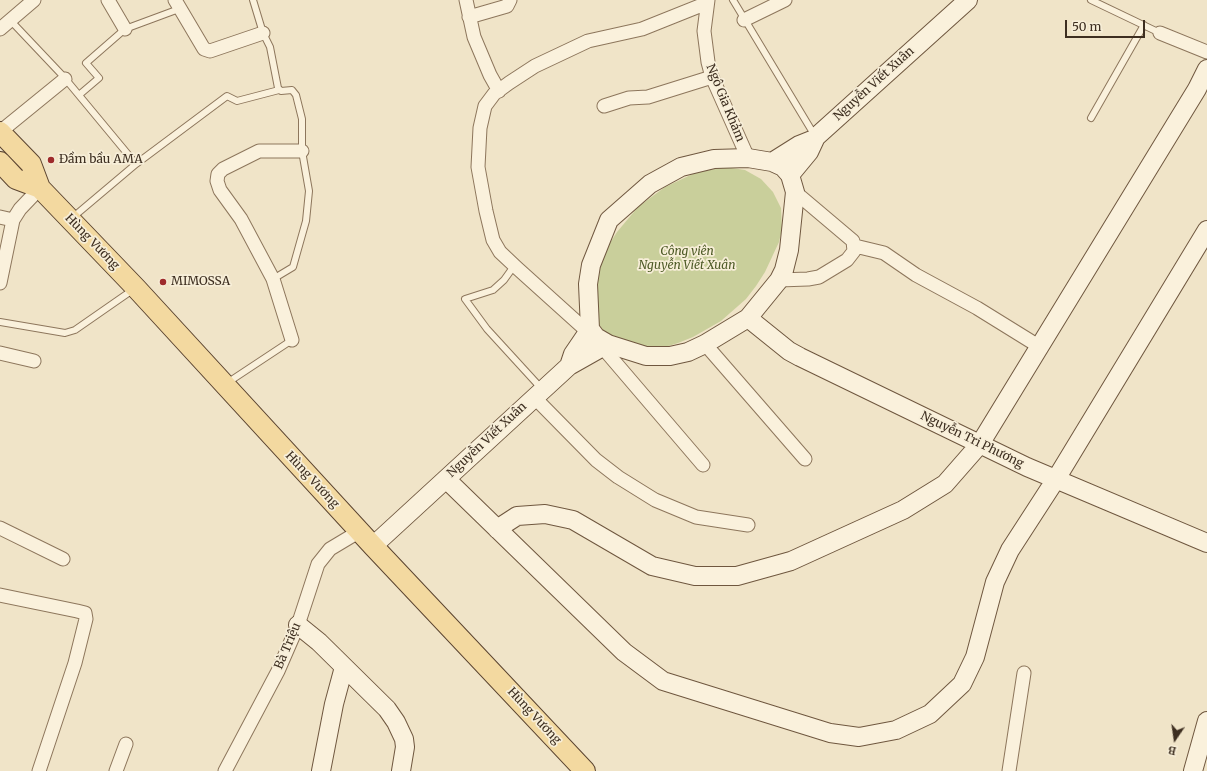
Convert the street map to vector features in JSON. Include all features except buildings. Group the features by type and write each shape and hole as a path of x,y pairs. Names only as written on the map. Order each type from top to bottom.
{"main road":[{"name":"Hùng Vương","path":"0,132 31,164 40,188 136,288 373,546 585,771"},
{"name":"Hùng Vương","path":"0,162 16,180 40,188"}],"street":[{"path":"0,29 34,0"},
{"path":"108,0 125,29"},
{"path":"466,0 469,17 480,54 499,91"},
{"path":"469,17 507,6 510,0"},
{"path":"744,20 785,0"},
{"name":"Nguyễn Viết Xuân","path":"790,175 812,148 815,138 968,0"},
{"path":"703,465 606,346 500,252 493,240 478,167 482,114 488,101 499,91 535,66 588,41 636,30 708,2"},
{"name":"Ngô Gia Khảm","path":"708,2 704,31 712,77 748,158"},
{"path":"177,4 204,49 210,51 263,33"},
{"path":"1160,33 1207,52"},
{"path":"497,529 517,516 545,514 573,520 652,566 695,576 737,576 791,561 903,510 945,484 980,444 1197,89 1207,69"},
{"path":"604,106 629,98 648,96 712,77"},
{"path":"0,132 65,79"},
{"path":"772,162 799,144 815,138"},
{"path":"292,340 282,303 273,279 241,218 220,190 217,181 218,174 224,169 259,152 302,151"},
{"path":"569,366 574,354 589,331 588,284 591,265 609,220 650,184 681,167 714,159 748,158 772,162 783,167 790,175 796,192 789,250 784,270 779,280 748,318 705,344 688,352 670,356 646,356 606,346"},
{"path":"0,283 6,219 20,209 40,188"},
{"path":"796,192 848,236 855,246 884,253 916,275 977,308 1040,347"},
{"path":"446,479 624,652 664,681 830,733 859,737 896,730 930,714 962,684 975,657 995,582 1010,550 1056,479 1207,230"},
{"path":"779,280 819,277 847,260 854,251 855,246"},
{"name":"Nguyễn Tri Phương","path":"748,318 800,358 1027,467 1207,543"},
{"path":"705,344 805,459"},
{"name":"Nguyễn Viết Xuân","path":"373,546 569,366 606,346"},
{"path":"0,353 34,362"},
{"path":"538,393 596,460 618,477 655,500 696,517 748,525"},
{"path":"0,528 63,559"},
{"name":"Bà Triệu","path":"225,771 278,671 298,625 318,564 330,549 360,531"},
{"path":"0,595 77,611 84,613 86,619 75,663 39,771"},
{"path":"298,625 319,642 387,709 396,722 404,739 405,747 401,771"},
{"path":"321,771 334,704 344,667"},
{"path":"1009,771 1024,673"},
{"path":"1193,771 1207,721"},
{"path":"116,771 126,744"}],"lane":[{"path":"253,0 263,33 270,47 279,90"},
{"path":"733,0 815,138"},
{"path":"1091,0 1160,33"},
{"path":"79,95 99,78 86,62 125,29 177,4"},
{"path":"10,20 65,79 136,164"},
{"path":"1091,118 1144,25"},
{"path":"71,219 136,164 227,96 237,101 279,90 292,90 296,94 302,119 302,151 309,191 306,220 293,267 273,279"},
{"path":"514,266 504,280 493,290 464,299 538,393"},
{"path":"0,322 65,333 75,330 136,288"},
{"path":"225,385 292,340"}],"green space":[{"name":"Công viên Nguyễn Viết Xuân","path":"725,167 745,170 761,179 773,192 781,208 782,229 779,242 765,272 756,286 746,299 721,321 693,337 662,348 638,350 604,332 595,318 595,277 608,246 617,232 638,207 665,187 695,173"}],"place":[{"name":"Đầm bầu AMA","path":"51,160"},
{"name":"MIMOSSA","path":"163,282"}]}
